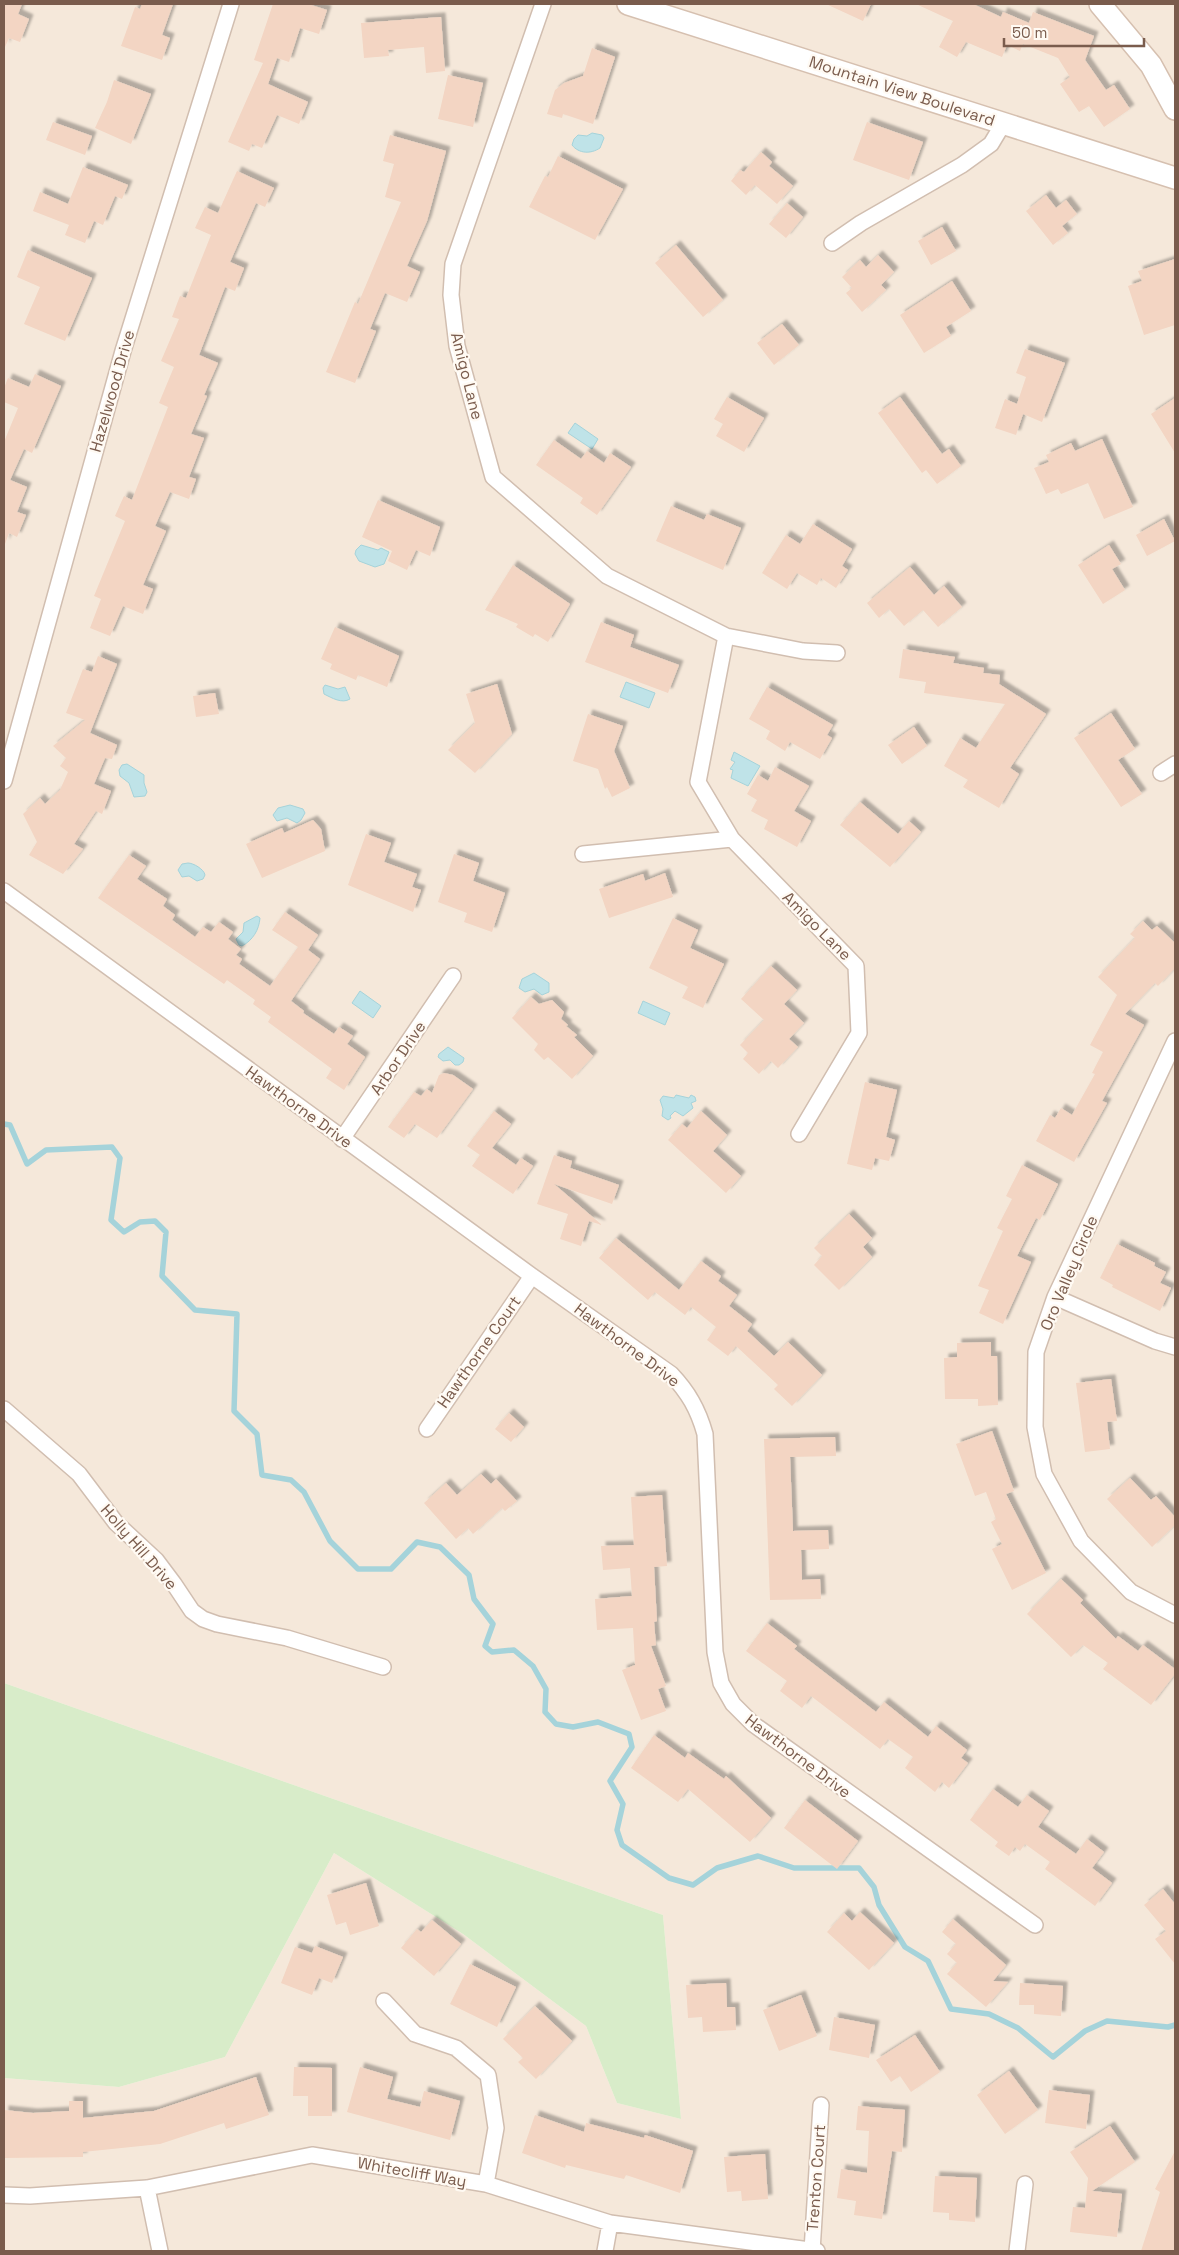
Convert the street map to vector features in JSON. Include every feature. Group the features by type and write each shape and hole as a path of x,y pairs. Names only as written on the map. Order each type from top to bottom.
{"street":[{"name":"Hazelwood Drive","path":"4,780 123,351 232,4"},
{"name":"Amigo Lane","path":"543,4 453,264 451,295 457,346 493,477 607,576 726,636 803,651 837,654"},
{"name":"Mountain View Boulevard","path":"628,4 1175,178"},
{"path":"1100,4 1150,65 1175,109"},
{"path":"832,243 861,223 962,165 992,144 1004,124"},
{"name":"Amigo Lane","path":"726,636 698,782 732,840 856,966 859,1032 799,1134"},
{"path":"1161,773 1175,764"},
{"path":"583,854 732,840"},
{"name":"Hawthorne Drive","path":"4,891 342,1139 670,1374 685,1389 699,1411 705,1434 715,1652 721,1683 733,1704 761,1730 1035,1925"},
{"name":"Arbor Drive","path":"342,1139 453,976"},
{"name":"Oro Valley Circle","path":"1175,1041 1055,1297 1036,1352 1035,1427 1044,1474 1081,1542 1131,1592 1175,1615"},
{"name":"Hawthorne Court","path":"426,1429 532,1276"},
{"path":"1055,1297 1155,1341 1175,1347"},
{"name":"Holly Hill Drive","path":"4,1409 79,1474 116,1523 156,1560 192,1611 203,1619 217,1624 287,1638 383,1667"},
{"path":"384,2001 415,2034 456,2048 488,2075 496,2128 486,2184"},
{"name":"Trenton Court","path":"812,2251 821,2105"},
{"name":"Whitecliff Way","path":"4,2195 30,2196 147,2188 312,2155 486,2184 610,2223 817,2251"},
{"path":"1017,2251 1025,2184"},
{"path":"147,2188 160,2251"},
{"path":"605,2251 610,2223"}],"shaded area":[{"path":"4,4 1175,4 1175,2251 817,2251 743,2241 738,2251 4,2251 4,2078 119,2087 225,2057 334,1853 463,1934 586,2026 617,2103 681,2119 663,1915 4,1683"}],"green space":[{"path":"4,1683 663,1915 681,2119 617,2103 586,2026 463,1934 334,1853 225,2057 119,2087 4,2078"}],"water":[{"path":"592,133 602,135 604,138 600,148 585,152 578,150 572,145 578,135 587,136"},
{"path":"575,423 598,439 592,449 568,433"},
{"path":"361,545 378,550 381,548 389,552 384,564 375,567 359,561 355,554"},
{"path":"626,682 655,693 649,708 620,697"},
{"path":"325,685 338,689 345,687 350,699 340,701 324,694 323,688"},
{"path":"734,752 760,766 748,786 731,778 733,770 730,769 735,762 731,760"},
{"path":"127,764 144,775 147,792 145,796 134,797 129,783 120,776 119,770 122,765"},
{"path":"290,805 303,809 305,813 301,820 297,823 287,818 277,821 273,815 278,808"},
{"path":"182,864 195,865 203,871 205,875 203,879 197,881 189,876 182,877 178,870"},
{"path":"257,916 260,918 255,934 246,944 239,945 236,939 243,932 244,923"},
{"path":"534,973 549,983 549,992 542,995 534,989 525,992 519,988 522,979"},
{"path":"360,991 381,1006 373,1018 352,1003"},
{"path":"643,1001 670,1013 665,1025 638,1013"},
{"path":"448,1047 464,1058 463,1062 455,1065 450,1060 443,1061 438,1057"},
{"path":"676,1095 689,1098 691,1095 695,1097 696,1101 691,1103 693,1108 683,1116 675,1111 668,1120 662,1116 663,1109 660,1100 663,1096 674,1098"}],"building":[{"path":"4,4 22,4 18,14 29,19 20,42 9,38 5,47"},
{"path":"142,4 173,4 162,35 170,38 162,60 121,46 135,7 140,9"},
{"path":"273,4 308,4 327,10 319,34 300,28 289,62 277,58 268,84 308,102 299,124 277,115 262,148 252,144 249,151 228,142 263,63 254,60"},
{"path":"826,4 871,4 863,21"},
{"path":"916,4 973,4 1001,17 1003,12 1029,23 1033,12 1094,36 1085,60 1106,90 1114,85 1130,109 1104,127 1089,106 1079,112 1060,84 1070,77 1058,58 1023,44 1020,51 1007,45 1002,57 966,42 957,57 939,47 953,21"},
{"path":"441,17 445,71 426,73 424,47 388,50 389,56 364,58 361,23"},
{"path":"592,48 615,57 593,124 563,114 562,118 547,114 555,90 564,83 583,76"},
{"path":"448,75 483,83 473,127 438,119"},
{"path":"114,80 151,94 131,144 95,128 107,102"},
{"path":"53,122 92,136 85,155 46,140"},
{"path":"867,122 923,142 909,180 853,160"},
{"path":"390,135 446,151 427,221 407,266 420,272 407,302 385,293 370,329 376,331 355,383 326,372 355,302 358,304 401,202 385,197 394,164 383,161"},
{"path":"761,152 772,162 769,166 793,186 777,204 755,185 746,195 731,181 740,170 744,172"},
{"path":"558,156 623,189 595,240 529,207 545,176 548,177"},
{"path":"83,167 128,185 122,199 115,196 103,225 94,221 85,243 65,235 69,225 33,211 40,192 68,204"},
{"path":"237,171 274,188 265,207 256,203 230,262 244,268 235,291 225,287 199,355 218,363 204,395 207,396 191,434 204,438 189,477 196,479 189,499 170,492 155,526 166,531 143,585 153,589 143,614 123,606 110,636 90,628 101,599 94,596 125,521 115,516 124,496 132,500 168,407 159,403 174,367 161,361 179,319 172,317 180,296 186,298 211,235 195,228 205,207 218,213"},
{"path":"1046,195 1056,208 1066,200 1077,214 1062,226 1068,233 1053,245 1026,211"},
{"path":"787,203 803,217 786,238 769,224"},
{"path":"942,227 956,251 931,265 918,241"},
{"path":"676,245 723,300 703,317 655,263"},
{"path":"28,250 92,278 65,341 24,324 40,287 17,277"},
{"path":"878,255 894,272 881,285 886,290 862,312 846,293 852,288 842,277 860,260 866,267"},
{"path":"1175,259 1175,325 1144,335 1128,286 1142,281 1138,271"},
{"path":"952,281 971,311 946,327 951,336 924,353 900,315"},
{"path":"782,324 799,345 774,365 757,343"},
{"path":"1025,349 1065,363 1042,422 1023,414 1016,435 995,428 1005,399 1017,404 1026,377 1016,373"},
{"path":"35,374 61,386 32,453 24,449 10,480 27,487 17,512 26,515 17,537 9,533 5,544 4,442 18,408 4,402 4,388 8,378 29,387"},
{"path":"727,397 764,418 744,452 716,436 723,424 714,419"},
{"path":"900,397 942,454 949,449 961,466 937,484 926,470 922,473 878,413"},
{"path":"1175,398 1175,453 1151,414"},
{"path":"1102,439 1133,507 1104,519 1088,483 1061,494 1058,489 1046,494 1034,468 1049,462 1046,455 1071,443 1075,451"},
{"path":"554,440 581,459 587,451 604,463 610,453 631,467 597,515 580,503 583,498 536,465"},
{"path":"378,500 440,527 430,556 416,550 407,570 388,561 392,551 362,537"},
{"path":"671,506 704,520 707,514 741,528 723,570 656,541"},
{"path":"1164,519 1175,541 1147,556 1136,535"},
{"path":"813,524 852,549 842,566 848,570 836,588 821,578 817,585 797,573 787,589 762,573 786,535 800,544"},
{"path":"1109,545 1121,564 1112,569 1125,590 1103,604 1078,565"},
{"path":"513,565 570,604 548,642 535,634 533,637 516,627 518,624 485,610"},
{"path":"910,567 934,595 944,586 962,607 938,627 923,610 904,626 889,609 879,618 867,603"},
{"path":"601,622 634,635 630,647 679,665 668,693 585,662"},
{"path":"335,627 399,656 387,687 358,675 356,680 330,669 332,664 321,659"},
{"path":"903,649 955,657 953,663 984,668 983,673 1000,675 999,684 1046,714 1010,768 1019,774 999,808 963,787 968,780 944,766 960,738 976,748 1005,704 924,693 926,682 899,678"},
{"path":"98,656 117,664 90,733 117,745 112,759 105,758 94,784 111,791 102,814 96,811 74,844 83,849 63,874 29,855 37,842 23,814 40,798 45,804 60,790 68,772 60,766 66,758 53,746 85,720 66,713 83,669 92,672"},
{"path":"497,684 512,734 475,773 448,750 475,723 466,694"},
{"path":"767,687 833,725 827,735 832,738 820,759 790,742 785,751 766,739 770,731 749,719"},
{"path":"215,693 219,714 196,717 193,696"},
{"path":"1111,713 1135,749 1118,760 1142,794 1121,807 1074,738"},
{"path":"588,714 623,726 614,751 630,788 612,797 607,787 605,789 598,769 573,761"},
{"path":"914,727 927,746 902,764 888,745"},
{"path":"775,767 809,786 794,811 811,821 797,847 764,829 768,820 751,811 757,800 747,794 758,775 768,781"},
{"path":"860,802 898,834 909,821 921,832 890,867 840,825"},
{"path":"313,820 321,829 325,851 262,878 246,844 282,828 284,833"},
{"path":"366,834 391,843 384,862 417,874 412,887 421,890 413,912 348,885"},
{"path":"454,854 479,863 473,881 505,893 492,932 464,922 467,913 438,902"},
{"path":"129,855 146,866 137,879 167,899 163,906 175,915 172,920 195,937 203,927 211,932 219,922 233,932 228,939 241,949 236,955 242,959 239,964 270,986 298,947 272,930 285,912 318,935 308,950 320,959 291,1001 304,1011 303,1013 334,1034 339,1027 353,1036 347,1044 365,1057 344,1090 326,1078 332,1069 268,1022 271,1017 253,1004 255,1000 227,980 224,984 98,898"},
{"path":"665,873 673,897 609,918 599,889 643,874 645,881"},
{"path":"673,918 698,930 690,948 724,964 703,1008 682,998 688,987 649,968"},
{"path":"1143,921 1152,930 1157,926 1175,943 1175,968 1158,986 1155,983 1125,1014 1144,1025 1102,1101 1107,1103 1074,1162 1036,1141 1050,1115 1055,1118 1061,1108 1072,1115 1095,1074 1092,1073 1103,1052 1090,1045 1117,995 1098,977 1135,938 1130,934"},
{"path":"771,966 797,990 784,1004 804,1023 789,1039 798,1047 778,1068 771,1061 759,1074 743,1059 748,1053 740,1045 764,1020 741,999"},
{"path":"531,997 539,1004 552,1000 564,1012 561,1019 577,1035 574,1037 593,1056 572,1079 548,1057 544,1060 534,1050 538,1044 512,1018"},
{"path":"444,1073 453,1075 473,1089 437,1138 415,1124 404,1138 388,1127 414,1092 421,1096 427,1089 432,1093 439,1075"},
{"path":"865,1082 897,1090 886,1137 895,1140 889,1161 875,1158 872,1170 847,1164"},
{"path":"494,1111 511,1124 492,1148 516,1165 521,1158 533,1166 513,1194 472,1166 480,1155 467,1146"},
{"path":"701,1111 727,1135 713,1151 741,1176 726,1193 668,1140 682,1124 687,1128"},
{"path":"554,1155 572,1161 570,1168 619,1185 612,1204 554,1184 602,1225 589,1221 581,1246 560,1239 568,1214 537,1204"},
{"path":"1022,1165 1058,1184 1040,1220 1036,1218 1017,1256 1031,1262 1003,1324 979,1313 989,1290 978,1286 1003,1231 997,1228 1012,1199 1006,1196"},
{"path":"849,1214 872,1238 863,1247 872,1257 839,1290 814,1265 822,1256 814,1248"},
{"path":"616,1238 679,1290 701,1261 721,1276 718,1281 737,1295 729,1306 752,1324 747,1331 774,1356 788,1342 822,1375 792,1406 774,1389 778,1385 736,1346 728,1356 707,1340 716,1327 691,1307 685,1315 655,1292 648,1300 599,1258"},
{"path":"1117,1244 1155,1263 1154,1266 1166,1272 1160,1283 1171,1288 1160,1311 1112,1287 1113,1285 1100,1278"},
{"path":"991,1342 991,1356 997,1356 998,1405 978,1406 978,1399 945,1399 944,1358 957,1357 957,1343"},
{"path":"1111,1379 1117,1421 1107,1422 1110,1449 1085,1452 1076,1383"},
{"path":"509,1413 524,1427 511,1442 495,1429"},
{"path":"992,1431 1014,1491 1006,1494 1046,1573 1012,1590 992,1549 1002,1544 991,1522 996,1519 986,1492 975,1496 956,1444"},
{"path":"835,1437 836,1456 790,1457 793,1531 828,1530 829,1549 801,1550 802,1580 820,1579 821,1599 770,1600 764,1439"},
{"path":"481,1474 491,1484 496,1479 517,1501 505,1511 502,1508 473,1534 468,1528 456,1539 424,1503 446,1483 457,1495"},
{"path":"1130,1478 1151,1500 1156,1496 1175,1517 1175,1525 1152,1547 1107,1499"},
{"path":"662,1495 667,1566 654,1567 657,1621 654,1622 656,1645 651,1646 666,1686 658,1689 666,1711 641,1720 622,1670 635,1665 633,1628 597,1630 595,1599 632,1596 630,1568 603,1570 601,1546 634,1545 631,1497"},
{"path":"1061,1579 1083,1600 1080,1603 1116,1639 1118,1636 1138,1651 1143,1645 1175,1669 1175,1674 1151,1705 1103,1669 1108,1663 1083,1645 1071,1657 1027,1614"},
{"path":"767,1623 797,1646 794,1649 876,1712 884,1702 928,1737 936,1726 967,1750 961,1758 968,1763 949,1788 942,1782 935,1792 905,1768 913,1757 888,1739 880,1749 811,1696 802,1708 780,1691 787,1681 746,1651"},
{"path":"654,1735 685,1758 688,1753 724,1779 726,1776 771,1818 750,1842 688,1789 678,1802 631,1768"},
{"path":"993,1789 1018,1807 1027,1795 1049,1811 1038,1827 1076,1854 1087,1839 1104,1852 1092,1868 1112,1883 1095,1906 1045,1869 1050,1862 1025,1844 1020,1851 1015,1847 1009,1856 995,1846 998,1842 970,1820"},
{"path":"805,1800 858,1841 837,1869 784,1828"},
{"path":"366,1883 379,1926 350,1935 346,1922 336,1925 327,1895"},
{"path":"1163,1889 1175,1904 1175,1964 1155,1939 1166,1931 1144,1905"},
{"path":"860,1912 894,1943 869,1970 827,1932 844,1913 852,1921"},
{"path":"953,1919 1006,1965 993,1981 1008,1982 986,2007 947,1974 957,1963 947,1954 956,1944 942,1932"},
{"path":"432,1920 461,1944 434,1976 401,1948 417,1929 421,1932"},
{"path":"315,1946 343,1957 332,1983 319,1978 312,1995 281,1983 295,1947 312,1953"},
{"path":"470,1964 516,1987 497,2027 450,2004"},
{"path":"726,1983 727,2007 735,2007 736,2030 703,2032 702,2017 688,2018 686,1985"},
{"path":"1020,1983 1063,1986 1061,2016 1034,2014 1034,2005 1019,2005"},
{"path":"801,1995 817,2036 779,2051 763,2010"},
{"path":"535,2006 572,2041 536,2079 518,2062 523,2058 503,2039"},
{"path":"834,2017 875,2025 869,2058 829,2050"},
{"path":"915,2035 940,2072 911,2092 900,2076 891,2082 876,2060"},
{"path":"294,2067 332,2068 332,2116 308,2116 308,2096 293,2096"},
{"path":"360,2067 393,2077 387,2099 420,2107 424,2091 460,2101 450,2140 347,2112"},
{"path":"1009,2071 1038,2110 1005,2134 977,2095"},
{"path":"256,2077 269,2115 226,2129 224,2123 160,2144 83,2152 83,2157 4,2158 4,2110 33,2113 69,2111 69,2101 83,2101 83,2118 154,2111"},
{"path":"1049,2090 1090,2095 1086,2129 1045,2123"},
{"path":"858,2106 905,2110 902,2152 892,2151 882,2219 854,2215 856,2201 837,2198 841,2169 867,2173 869,2131 856,2130"},
{"path":"535,2115 584,2132 586,2123 644,2138 645,2135 693,2151 680,2193 626,2175 624,2179 566,2165 565,2168 522,2153"},
{"path":"1110,2126 1135,2162 1092,2191 1122,2194 1117,2237 1070,2232 1073,2207 1085,2208 1088,2178 1070,2152"},
{"path":"1175,2151 1175,2251 1141,2251 1160,2192 1155,2189"},
{"path":"765,2154 768,2199 742,2201 741,2191 727,2192 724,2157"},
{"path":"935,2176 977,2178 975,2222 949,2220 949,2213 933,2212"}],"waterway":[{"path":"4,1124 10,1125 27,1164 46,1150 112,1147 120,1158 111,1220 124,1232 140,1222 155,1221 166,1232 162,1276 195,1310 237,1314 234,1411 257,1434 262,1475 291,1480 304,1492 330,1541 358,1569 391,1569 417,1542 440,1547 469,1575 474,1599 493,1624 485,1646 492,1652 514,1650 533,1666 546,1689 545,1712 556,1724 573,1727 598,1722 629,1734 632,1747 610,1781 623,1804 617,1830 622,1845 669,1878 693,1885 717,1868 758,1856 794,1868 859,1868 874,1887 879,1905 905,1947 928,1961 951,2009 989,2014 1018,2028 1053,2057 1085,2031 1107,2021 1168,2027 1175,2025"}]}
